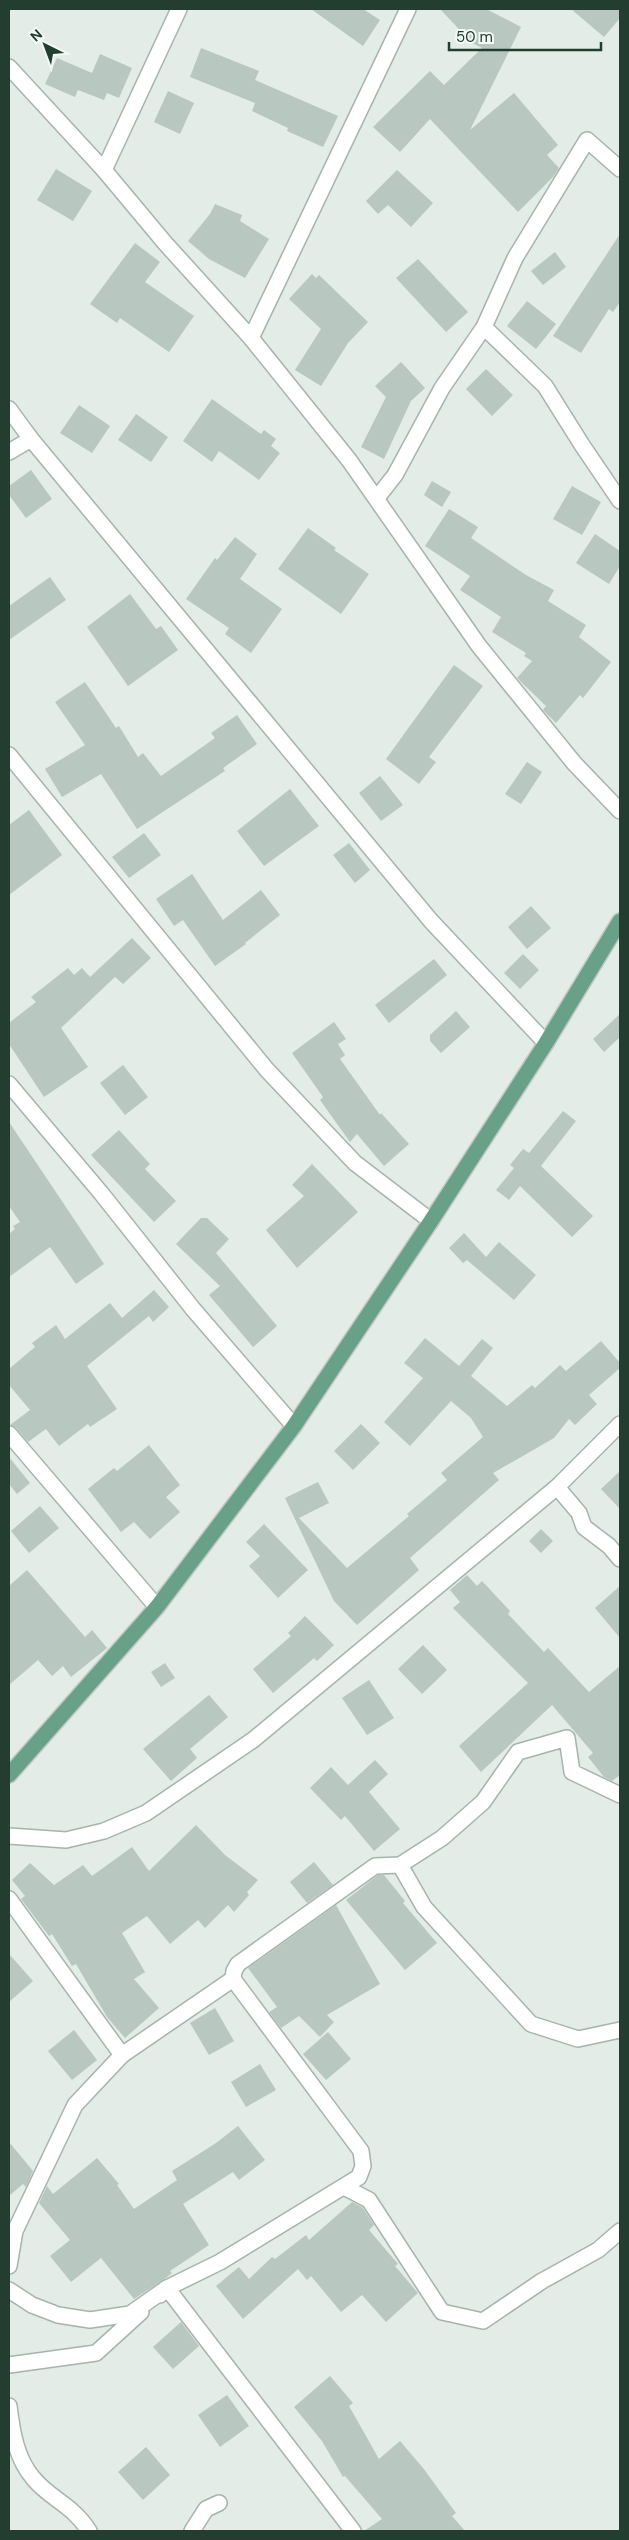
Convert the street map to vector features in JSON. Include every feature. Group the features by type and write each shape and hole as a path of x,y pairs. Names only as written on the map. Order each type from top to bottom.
{"main road":[{"path":"9,1775 157,1608 294,1426 431,1221 546,1043 620,921"}],"street":[{"path":"104,170 179,9"},
{"path":"251,338 408,9"},
{"path":"9,67 104,170 165,244 251,338 319,421 377,498 439,592 485,654 574,763 620,810"},
{"path":"377,498 395,475 442,388 484,327 515,258 587,140 620,169"},
{"path":"484,327 545,386 582,446 620,501"},
{"path":"9,409 31,439 431,922 546,1043"},
{"path":"9,452 31,439"},
{"path":"9,755 15,773 268,1070 355,1163 431,1221"},
{"path":"9,1084 101,1193 193,1309 294,1426"},
{"path":"9,1836 66,1840 104,1831 146,1813 253,1740 557,1487 620,1424"},
{"path":"9,1434 157,1608"},
{"path":"557,1487 579,1513 584,1527 609,1546 620,1559"},
{"path":"9,2290 32,2305 58,2315 90,2320 130,2314 167,2288 220,2262 359,2177 363,2166 361,2151 233,1979 234,1971 238,1964 375,1866 400,1866 442,1838 483,1802 518,1752 567,1738 572,1772 620,1795"},
{"path":"400,1866 424,1907 531,2024 578,2038 620,2030"},
{"path":"9,1900 122,2055"},
{"path":"9,2266 15,2231 75,2105 122,2055 233,1979"},
{"path":"344,2187 369,2200 442,2312 483,2321 542,2281 598,2250 620,2231"},
{"path":"9,2365 96,2353 167,2288"},
{"path":"167,2288 353,2531"},
{"path":"9,2417 19,2456 34,2479 79,2516 89,2531"},
{"path":"192,2531 206,2508 219,2504"}],"building":[{"path":"311,9 363,9 380,20 363,46"},
{"path":"440,9 486,9 521,27 470,130 514,93 558,145 547,155 559,168 553,177 518,212 430,119 400,152 373,127 430,71 444,85 482,48 472,43"},
{"path":"571,9 620,9 620,18 604,37"},
{"path":"201,48 259,71 255,80 338,116 323,147 287,131 288,128 252,111 255,103 190,77"},
{"path":"100,54 132,68 119,98 107,93 104,100 78,90 75,97 45,84 57,58 92,73"},
{"path":"168,91 194,103 180,134 154,122"},
{"path":"56,169 92,191 73,221 37,200"},
{"path":"397,170 433,203 411,227 388,205 378,214 366,201"},
{"path":"215,204 242,215 240,221 269,239 245,278 209,259 188,241 210,214"},
{"path":"620,234 620,302 613,312 609,309 581,353 553,336"},
{"path":"135,243 160,262 145,282 194,316 169,352 120,318 117,323 90,304"},
{"path":"555,252 566,267 543,285 531,271"},
{"path":"418,259 468,312 446,332 396,278"},
{"path":"312,274 316,278 319,275 368,322 348,343 321,386 295,370 321,329 289,299"},
{"path":"527,301 556,324 536,349 507,326"},
{"path":"401,362 425,388 411,401 384,459 361,447 386,397 375,386"},
{"path":"486,369 513,395 492,416 466,389"},
{"path":"212,399 261,434 264,430 276,439 271,446 280,453 259,480 219,451 212,462 183,441"},
{"path":"79,405 110,426 92,453 60,433"},
{"path":"136,414 168,437 151,462 118,440"},
{"path":"31,470 52,499 26,518 9,495 9,486"},
{"path":"432,481 451,492 442,507 424,495"},
{"path":"572,486 601,502 582,535 553,519"},
{"path":"449,509 478,527 471,538 526,575 554,590 548,601 586,625 579,637 611,662 583,698 580,695 556,723 543,710 546,706 517,678 532,661 524,656 526,653 492,632 501,617 460,590 470,576 425,546"},
{"path":"308,528 336,548 334,550 369,574 341,614 278,569"},
{"path":"595,534 620,551 620,566 609,584 576,563"},
{"path":"235,537 257,554 240,579 282,609 251,653 225,634 229,628 186,599 215,558 217,560"},
{"path":"50,577 66,600 9,640 9,606"},
{"path":"130,594 156,629 161,626 178,650 128,686 87,627"},
{"path":"454,665 483,686 429,757 436,762 419,784 386,759"},
{"path":"85,682 116,728 119,726 138,757 143,753 161,776 215,738 211,733 237,715 257,744 223,768 225,771 137,829 101,774 62,797 45,769 85,745 55,702"},
{"path":"527,762 542,772 521,804 505,794"},
{"path":"380,776 403,805 381,821 359,793"},
{"path":"290,789 319,826 264,866 237,831"},
{"path":"29,810 62,855 9,895 9,825"},
{"path":"144,833 161,855 129,878 112,857"},
{"path":"349,843 370,870 355,883 333,855"},
{"path":"192,874 223,920 261,890 280,915 246,944 215,966 183,920 174,926 156,899"},
{"path":"531,906 551,928 527,949 508,927"},
{"path":"132,938 151,958 123,984 115,977 61,1028 88,1067 44,1097 9,1044 9,1023 36,1002 31,997 68,968 74,975 82,968 90,977"},
{"path":"523,954 539,970 520,989 504,973"},
{"path":"434,959 447,975 389,1023 375,1005"},
{"path":"456,1011 470,1027 441,1053 430,1041 430,1035"},
{"path":"620,1014 620,1037 604,1052 593,1039"},
{"path":"334,1022 346,1039 338,1044 345,1055 340,1059 380,1115 381,1113 409,1144 384,1166 357,1134 350,1142 320,1100 323,1097 292,1053"},
{"path":"123,1065 148,1097 125,1115 100,1083"},
{"path":"563,1111 576,1121 541,1166 593,1216 572,1237 520,1186 509,1200 496,1190 514,1168 510,1165 523,1149 529,1153"},
{"path":"9,1122 104,1264 76,1284 50,1247 9,1277 9,1234 15,1229 13,1226 20,1222 9,1206"},
{"path":"119,1130 150,1164 145,1169 176,1201 154,1222 91,1155"},
{"path":"312,1164 358,1212 297,1268 266,1230 304,1196 292,1185"},
{"path":"201,1218 207,1218 229,1239 216,1253 277,1326 253,1347 209,1295 220,1286 176,1244"},
{"path":"464,1233 486,1257 499,1242 536,1275 514,1300 467,1260 463,1263 449,1248"},
{"path":"154,1290 169,1307 153,1322 149,1316 87,1366 117,1409 90,1427 88,1424 59,1446 46,1429 28,1442 16,1428 10,1425 30,1410 9,1385 9,1369 35,1347 32,1343 56,1325 65,1339 110,1303 122,1318"},
{"path":"425,1338 459,1366 482,1339 493,1348 471,1376 507,1406 532,1385 535,1388 560,1365 566,1371 601,1341 620,1363 620,1368 589,1395 597,1404 575,1425 569,1419 554,1438 493,1473 499,1480 410,1558 419,1570 357,1625 334,1601 285,1498 318,1482 329,1503 299,1518 347,1568 409,1516 407,1514 447,1480 441,1473 483,1437 471,1418 451,1401 410,1446 384,1422 423,1378 404,1363"},
{"path":"361,1424 380,1443 353,1470 334,1451"},
{"path":"149,1445 180,1485 166,1497 180,1512 150,1539 134,1522 121,1532 88,1489 114,1468 117,1471"},
{"path":"9,1457 30,1483 17,1494 9,1484"},
{"path":"620,1471 620,1509 601,1489"},
{"path":"40,1506 59,1528 29,1553 11,1531"},
{"path":"264,1524 308,1570 278,1598 249,1566 260,1556 246,1542"},
{"path":"541,1529 553,1541 541,1553 529,1541"},
{"path":"27,1570 85,1637 92,1630 107,1648 71,1677 63,1666 52,1676 38,1660 9,1685 9,1586"},
{"path":"467,1575 477,1586 482,1581 510,1611 508,1614 544,1652 548,1648 589,1692 620,1666 620,1775 612,1781 604,1777 588,1757 593,1753 552,1705 481,1772 459,1746 528,1683 453,1608 460,1602 450,1590"},
{"path":"620,1586 620,1638 595,1608"},
{"path":"305,1616 334,1645 317,1661 314,1658 273,1693 253,1669 291,1636 288,1633"},
{"path":"423,1645 447,1670 422,1694 398,1669"},
{"path":"165,1663 175,1678 161,1687 151,1672"},
{"path":"369,1680 394,1718 367,1735 342,1698"},
{"path":"209,1695 228,1717 190,1749 197,1758 171,1781 143,1749"},
{"path":"375,1760 388,1774 369,1792 400,1829 374,1851 345,1816 341,1820 310,1788 331,1767 348,1785"},
{"path":"196,1825 225,1855 258,1880 247,1892 249,1895 234,1912 228,1905 205,1928 198,1920 170,1944 147,1916 122,1933 145,1972 134,1979 159,2008 125,2038 107,2017 76,1964 72,1966 52,1934 49,1936 21,1899 25,1896 12,1880 30,1863 54,1885 83,1865 92,1876 132,1847 149,1871"},
{"path":"314,1862 333,1885 307,1903 290,1882"},
{"path":"378,1875 384,1875 405,1901 403,1903 437,1943 405,1970 346,1900"},
{"path":"336,1905 380,1984 327,2015 334,2022 320,2037 299,2016 281,2028 269,2012 277,2007 248,1968"},
{"path":"9,1954 33,1981 9,2002"},
{"path":"215,2008 234,2041 209,2055 190,2023"},
{"path":"74,2030 97,2060 72,2080 48,2051"},
{"path":"328,2032 351,2059 326,2080 303,2054"},
{"path":"260,2064 276,2090 246,2107 231,2082"},
{"path":"238,2126 265,2160 239,2180 233,2172 183,2204 209,2245 170,2271 172,2273 166,2278 134,2299 101,2258 71,2282 50,2256 70,2240 39,2203 47,2186 53,2194 97,2158 119,2184 117,2185 134,2209 177,2180 172,2171 216,2143"},
{"path":"9,2142 33,2171 26,2187 23,2184 9,2196"},
{"path":"352,2202 362,2207 374,2225 369,2230 398,2264 395,2266 418,2293 386,2322 362,2295 341,2312 311,2276 307,2280 298,2269 243,2319 216,2286 239,2267 249,2279 272,2257 275,2259 306,2235 309,2240"},
{"path":"181,2322 199,2346 173,2369 153,2347"},
{"path":"330,2376 353,2403 349,2406 379,2459 400,2441 423,2468 456,2513 452,2516 465,2531 364,2531 382,2519 345,2476 343,2477 322,2441 294,2407"},
{"path":"227,2395 249,2426 220,2447 198,2415"},
{"path":"146,2447 170,2475 143,2500 118,2472"}]}
